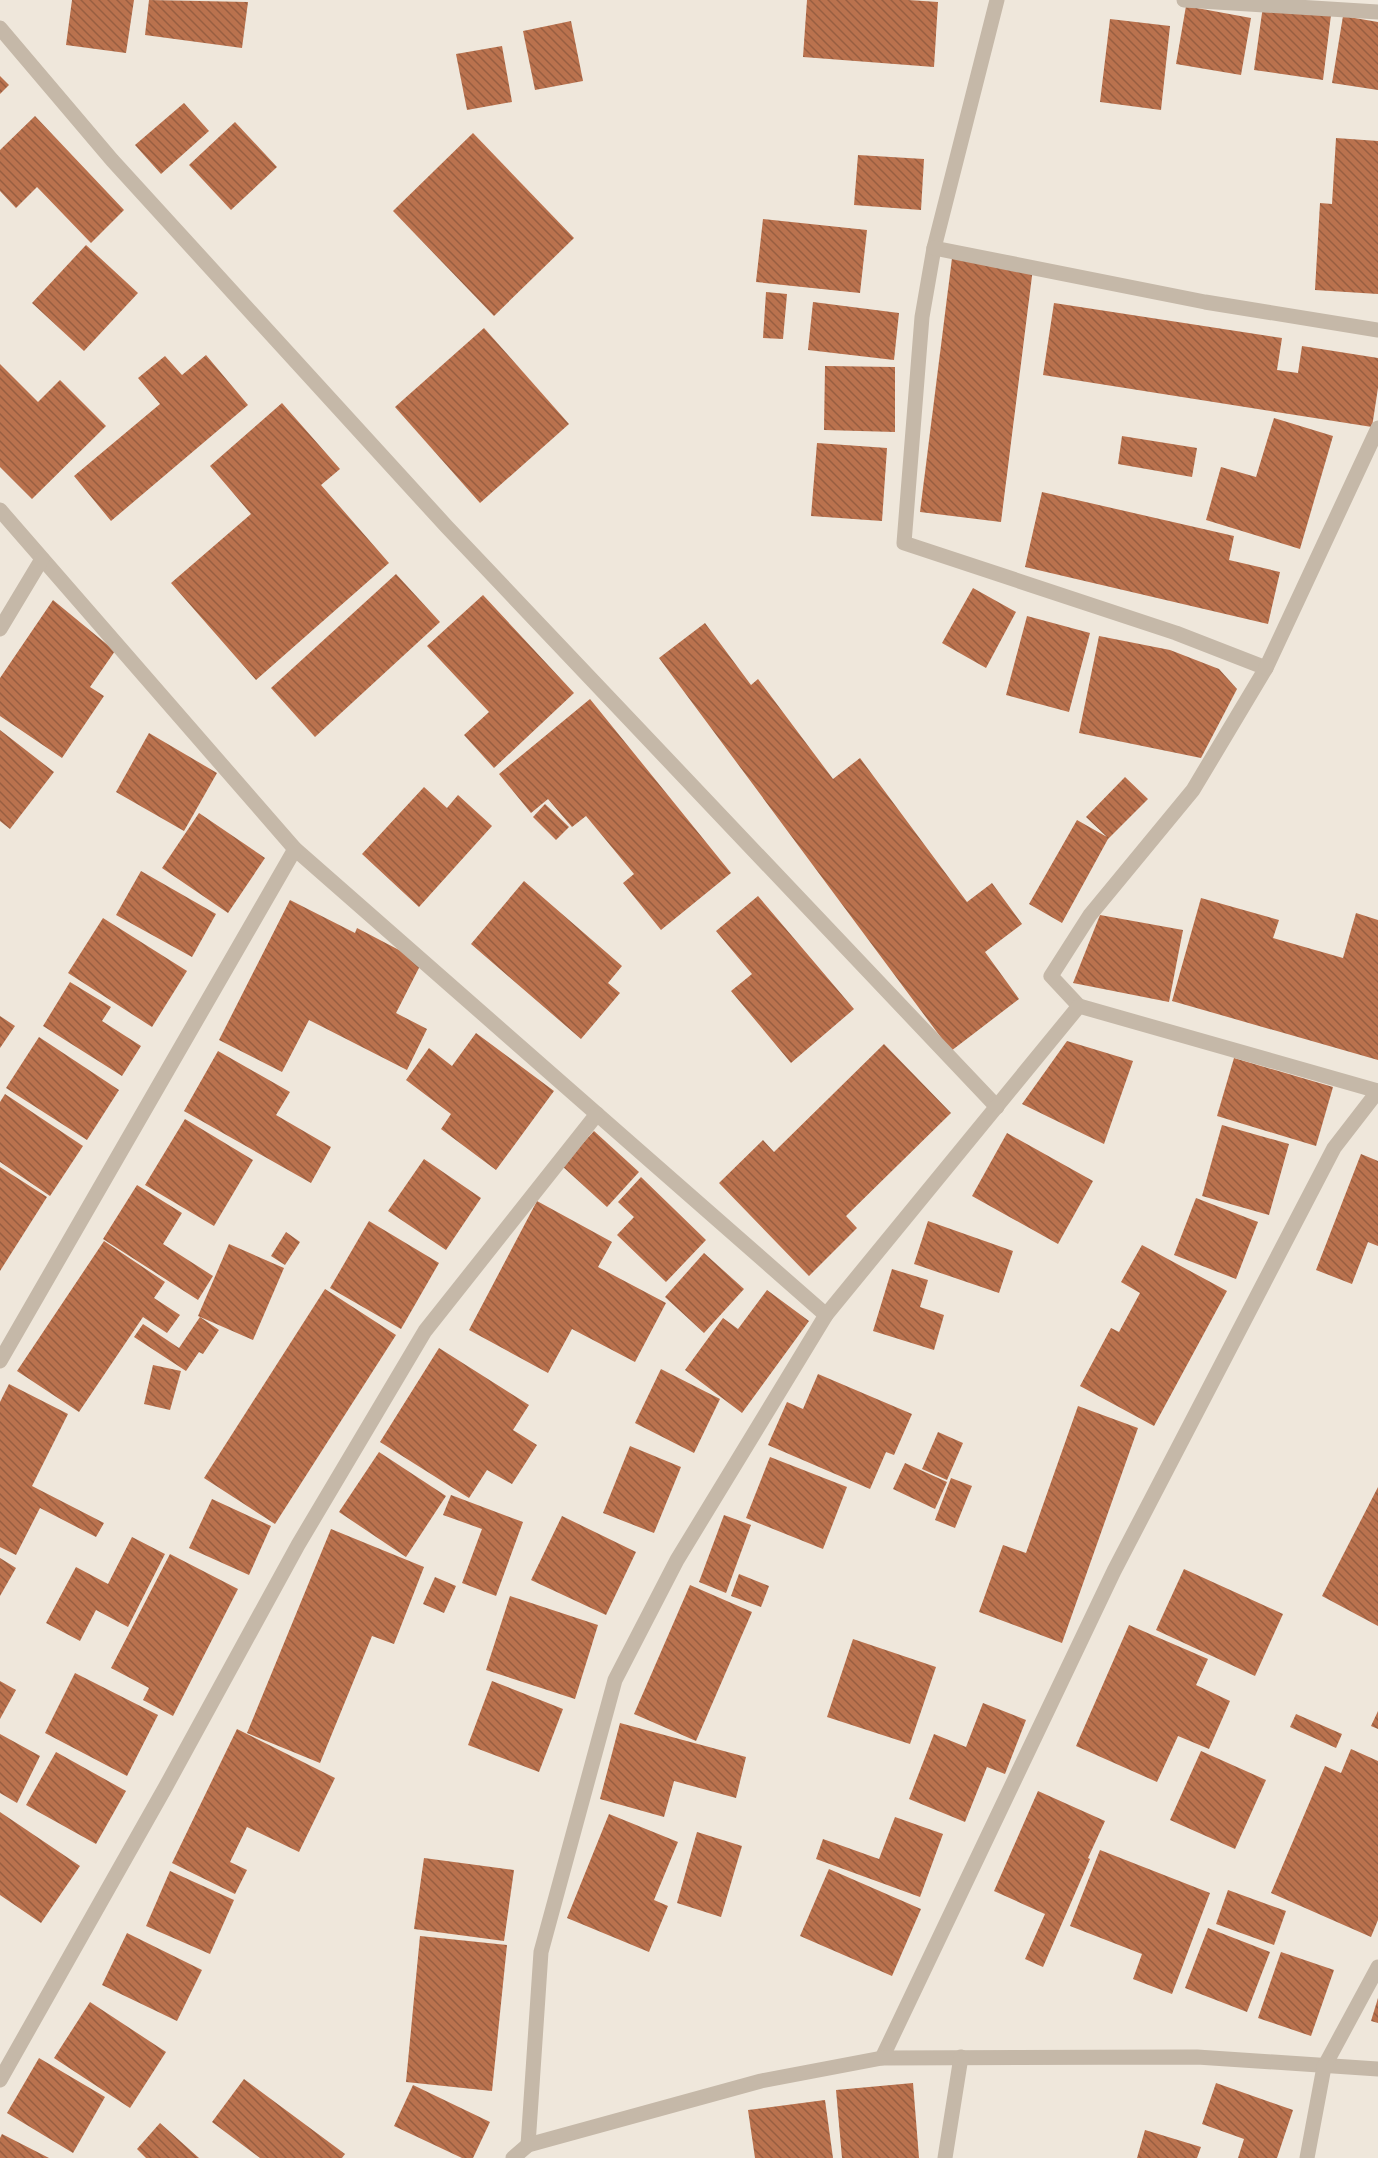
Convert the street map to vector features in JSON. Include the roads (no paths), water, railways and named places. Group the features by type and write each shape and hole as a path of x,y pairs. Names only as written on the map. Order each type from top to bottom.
{"street":[{"path":"997,0 934,248 922,317 904,543 1176,633 1266,668"},
{"path":"1184,0 1378,12"},
{"path":"0,28 112,160 447,526 997,1107"},
{"path":"934,248 1205,302 1378,330"},
{"path":"882,2058 1114,1571 1334,1148 1378,1091 1079,1006 1051,976 1090,915 1192,790 1266,668 1378,428"},
{"path":"0,510 295,849 826,1315"},
{"path":"0,629 42,559"},
{"path":"0,1361 295,849"},
{"path":"528,2145 541,1952 615,1680 677,1560 826,1315 1079,1006"},
{"path":"0,2080 165,1788 298,1545 425,1330 597,1114"},
{"path":"1306,2158 1324,2067 1378,1967"},
{"path":"945,2158 961,2057"},
{"path":"513,2158 528,2145 761,2081 882,2058 1197,2057 1378,2069"}]}
